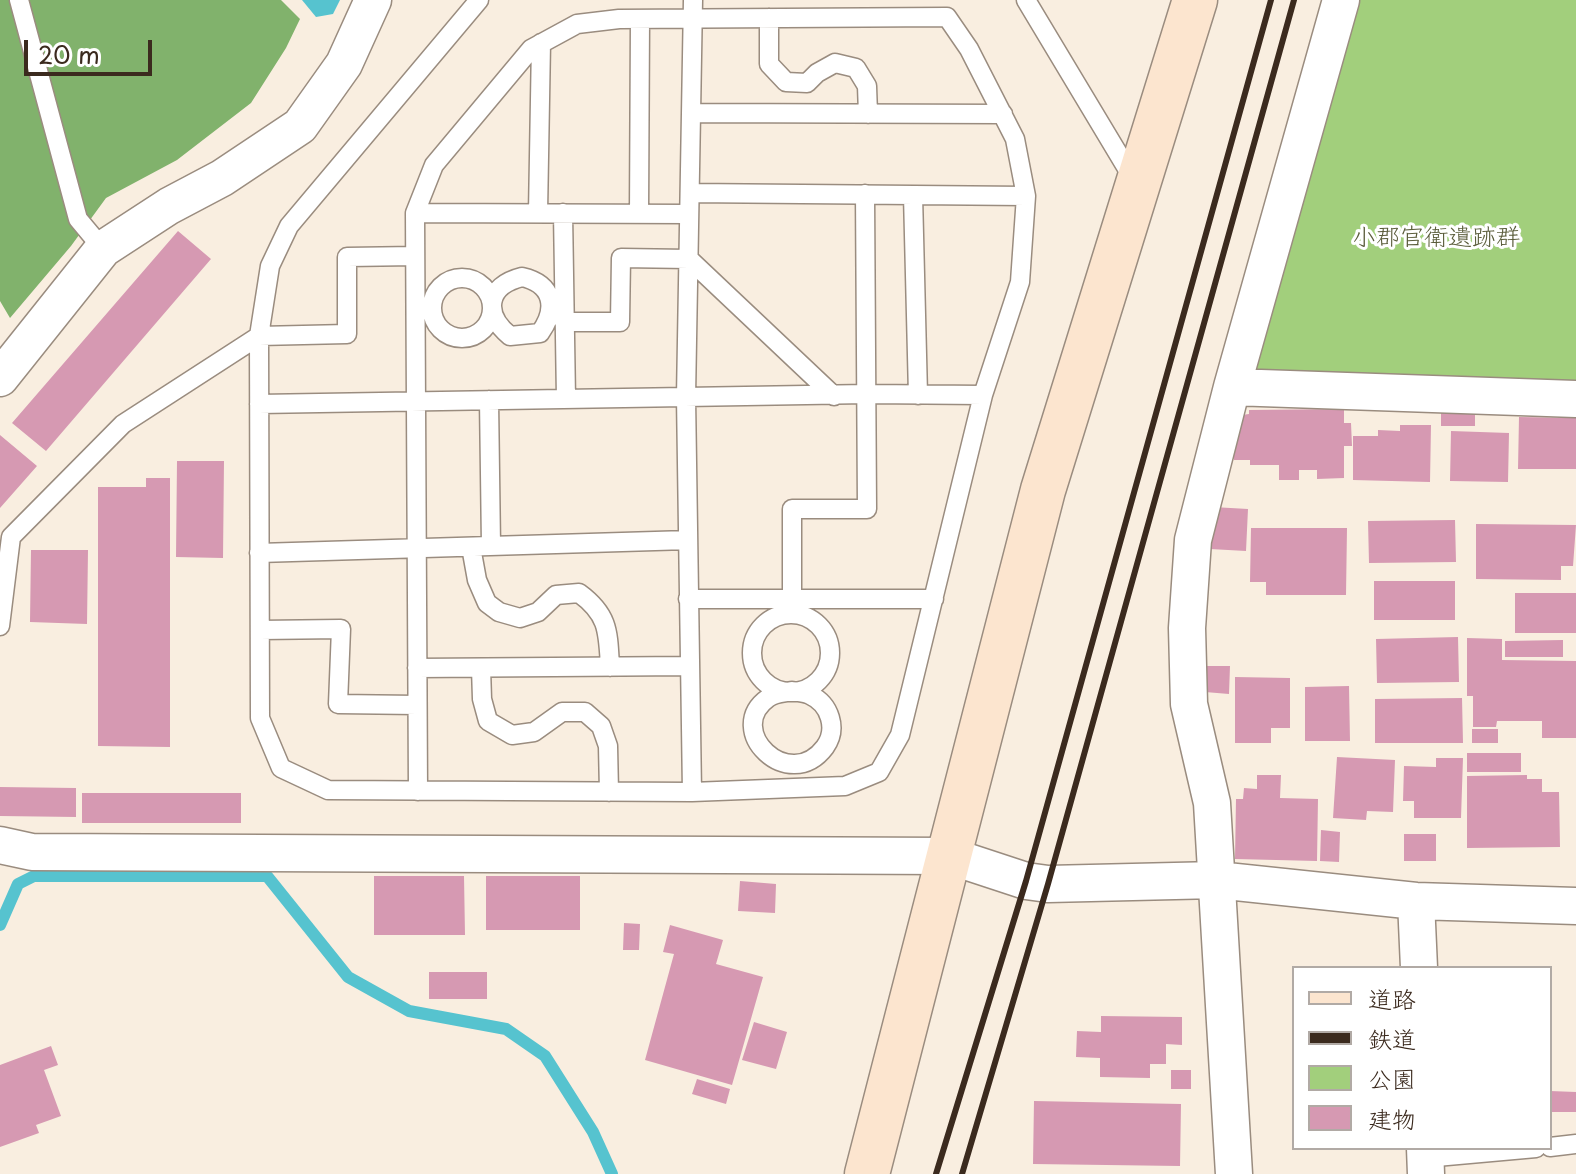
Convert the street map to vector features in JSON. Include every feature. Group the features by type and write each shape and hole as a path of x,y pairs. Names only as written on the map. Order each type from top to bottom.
{"street":[{"path":"0,378 103,249 169,206 222,178 300,126 344,64 373,0"},
{"path":"867,1174 1043,490 1195,0"},
{"path":"1234,1174 1212,803 1189,704 1187,628 1193,540 1232,387 1341,0"},
{"path":"1232,387 1576,399"},
{"path":"0,845 32,852 950,856 1026,881 1048,884 1217,880 1416,901 1576,906"},
{"path":"1416,901 1419,966"}],"lane":[{"path":"19,0 78,219 103,249"},
{"path":"479,0 289,226 270,266 259,336 260,718 281,768 328,790 692,792 845,786 879,772 900,735 983,395 1020,282 1026,196 1015,139 969,49 937,0"},
{"path":"1026,0 1137,186"},
{"path":"418,791 415,402 423,305 415,256 415,213 434,165 531,49 577,24 640,19 693,9 947,17"},
{"path":"692,792 686,397 693,9"},
{"path":"777,12 769,64 786,82 807,83 835,63 856,68 867,86 868,114"},
{"path":"639,214 640,19"},
{"path":"538,213 541,43"},
{"path":"691,113 1003,114"},
{"path":"690,193 1026,196"},
{"path":"792,606 792,509 867,509 865,194"},
{"path":"913,195 918,395"},
{"path":"415,213 689,214"},
{"path":"563,213 560,313 566,399"},
{"path":"0,626 11,537 123,424 259,336 347,334 347,257 415,256"},
{"path":"423,305 447,281 461,277 475,281 487,290 498,326 510,336 540,333 560,313 620,322 621,258 689,259 834,396"},
{"path":"423,305 444,333 463,339 481,334 489,322 494,292 504,281 522,277 537,281 560,313"},
{"path":"259,404 867,394 983,395"},
{"path":"489,400 491,546"},
{"path":"259,553 688,540"},
{"path":"471,547 487,603 499,612 520,618 538,612 556,595 579,593 596,605 608,629 610,667"},
{"path":"688,599 792,606 934,599"},
{"path":"792,606 764,625 754,639 751,657 763,679 776,688 792,691 809,694 822,704 831,717 830,739 822,751 793,765 776,761 761,751 754,736 757,709 769,696 792,691 818,681 827,671 831,659 826,634 792,606"},
{"path":"260,630 341,629 338,704 417,705"},
{"path":"417,668 690,666"},
{"path":"481,668 482,699 488,721 512,735 534,732 562,712 585,712 601,726 608,746 609,792"},
{"path":"793,765 794,788"},
{"path":"1552,1147 1576,1144"},
{"path":"1425,1160 1518,1150"}],"green space":[{"path":"0,0 281,0 300,19 286,48 251,103 177,160 106,198 71,246 10,318 0,301"},
{"name":"小郡官衛遺跡群","path":"1359,0 1576,0 1576,383 1251,373"}],"water":[{"path":"302,0 340,0 333,14 316,17"}],"building":[{"path":"178,231 211,259 46,451 12,423"},
{"path":"1344,409 1344,423 1351,423 1352,446 1344,446 1344,478 1317,479 1317,470 1299,470 1299,480 1279,480 1279,465 1250,465 1250,460 1234,460 1234,443 1242,415 1249,414 1249,410"},
{"path":"1441,409 1475,409 1475,426 1441,426"},
{"path":"1519,417 1576,418 1576,469 1518,469"},
{"path":"1400,425 1431,425 1430,482 1353,480 1353,436 1378,436 1378,430 1400,431"},
{"path":"1451,431 1509,433 1508,482 1450,481"},
{"path":"0,435 37,466 0,508"},
{"path":"177,461 224,461 223,558 176,557"},
{"path":"146,478 170,478 170,747 98,746 98,487 146,487"},
{"path":"1213,507 1248,509 1246,551 1210,549"},
{"path":"1455,520 1456,562 1369,563 1368,521"},
{"path":"1476,524 1576,525 1573,566 1561,566 1561,580 1476,579"},
{"path":"1251,528 1347,528 1346,595 1266,595 1266,582 1250,582"},
{"path":"31,550 88,550 87,624 30,622"},
{"path":"1374,581 1455,581 1455,620 1374,620"},
{"path":"1515,593 1576,593 1576,633 1515,633"},
{"path":"1458,637 1459,682 1377,683 1376,639"},
{"path":"1467,638 1502,639 1502,660 1576,661 1576,738 1542,738 1542,721 1497,721 1496,727 1473,727 1473,696 1467,696"},
{"path":"1563,640 1563,657 1505,657 1505,641"},
{"path":"1206,666 1230,666 1229,694 1205,692"},
{"path":"1235,677 1290,678 1290,728 1271,728 1271,743 1235,743"},
{"path":"1349,686 1350,741 1305,741 1305,687"},
{"path":"1462,698 1463,743 1375,743 1375,699"},
{"path":"1472,729 1498,729 1498,743 1472,743"},
{"path":"1467,753 1521,753 1521,772 1467,772"},
{"path":"1337,757 1395,760 1393,812 1367,811 1366,820 1333,818"},
{"path":"1436,758 1463,758 1461,818 1414,818 1414,801 1403,801 1404,766 1436,767"},
{"path":"1257,775 1281,775 1280,798 1318,799 1317,861 1235,859 1236,799 1243,799 1244,788 1257,789"},
{"path":"1527,775 1527,779 1542,779 1542,792 1559,792 1560,847 1467,848 1467,776"},
{"path":"0,787 76,788 76,817 0,816"},
{"path":"82,793 241,793 241,823 82,823"},
{"path":"1321,830 1340,832 1339,862 1320,861"},
{"path":"1404,834 1436,834 1436,861 1404,861"},
{"path":"374,876 464,876 465,935 374,935"},
{"path":"486,876 580,876 580,930 486,930"},
{"path":"740,881 776,884 775,913 738,911"},
{"path":"624,923 640,924 639,950 623,950"},
{"path":"670,925 723,940 716,964 763,977 732,1085 645,1060 674,954 663,952"},
{"path":"429,972 487,972 487,999 429,999"},
{"path":"1101,1016 1182,1017 1182,1045 1166,1044 1166,1064 1150,1064 1150,1078 1100,1077 1100,1058 1076,1057 1077,1031 1101,1032"},
{"path":"754,1022 787,1032 776,1069 742,1060"},
{"path":"51,1046 58,1065 44,1070 61,1116 36,1125 39,1133 0,1147 0,1065"},
{"path":"1171,1070 1191,1070 1191,1089 1171,1089"},
{"path":"697,1079 730,1089 726,1104 692,1094"},
{"path":"1552,1091 1576,1092 1576,1112 1552,1112"},
{"path":"1034,1101 1181,1104 1180,1166 1033,1164"}],"waterway":[{"path":"0,925 18,884 34,876 267,876 348,977 409,1011 506,1029 545,1056 593,1132 612,1174"}],"railway":[{"path":"936,1174 1026,881 1271,0"},
{"path":"962,1174 1048,884 1294,0"}]}
